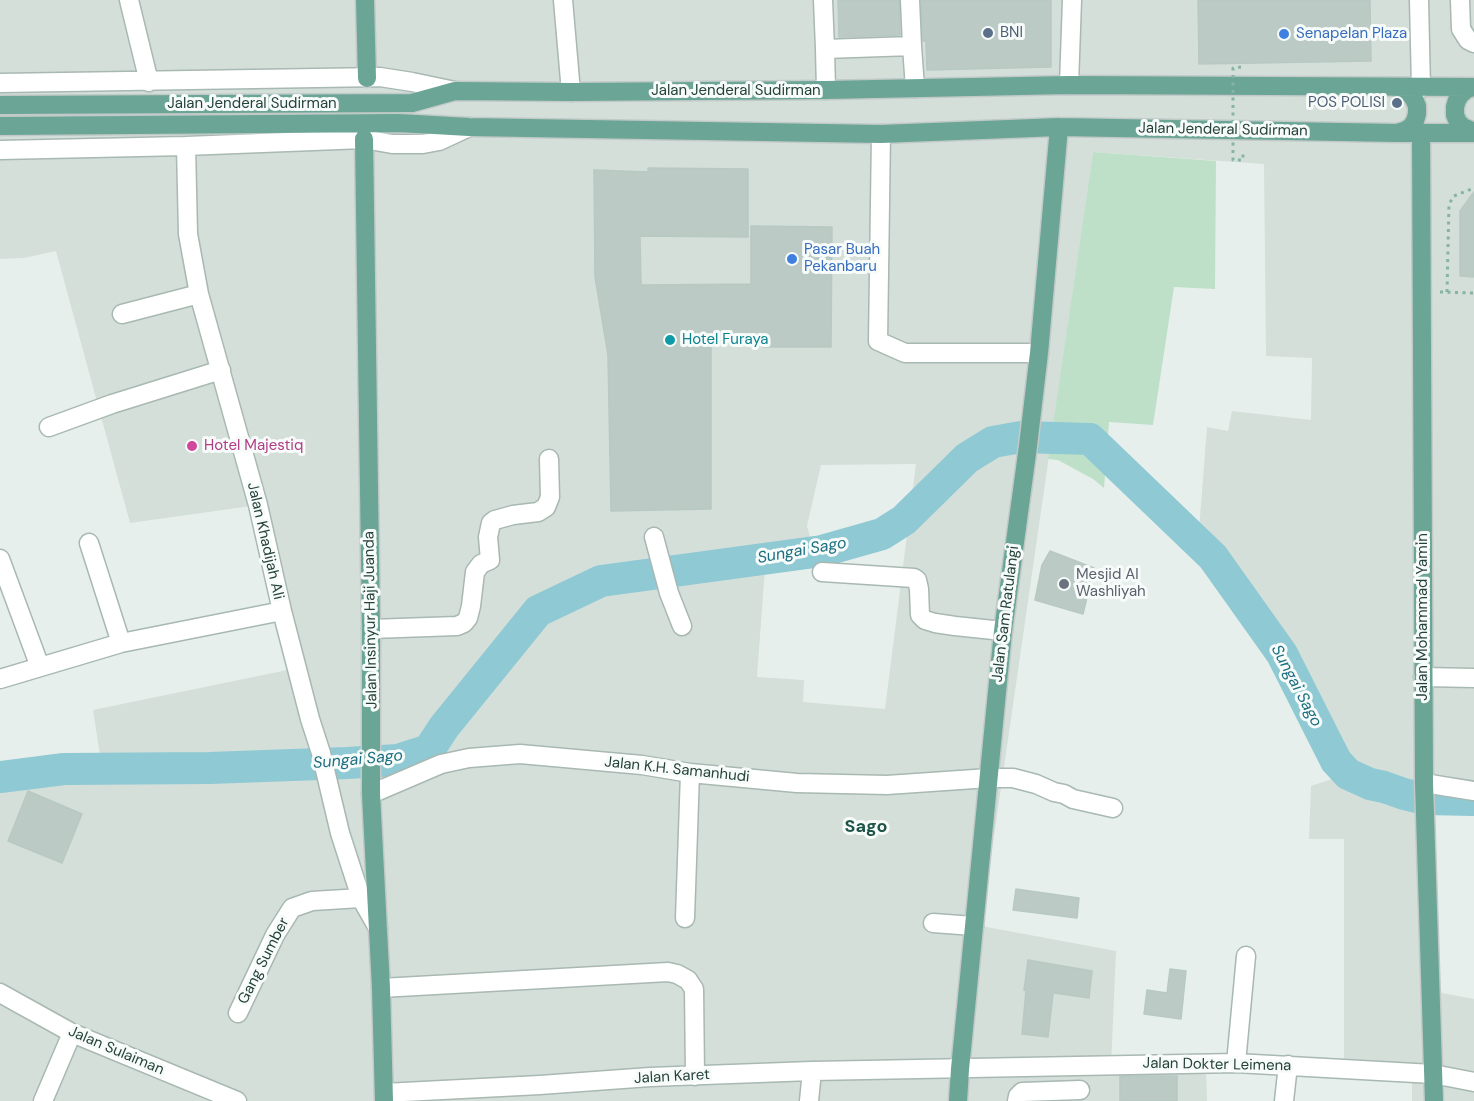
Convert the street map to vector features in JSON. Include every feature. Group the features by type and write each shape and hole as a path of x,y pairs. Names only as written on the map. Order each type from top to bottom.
{"main road":[{"path":"365,0 367,78"},
{"name":"Jalan Jenderal Sudirman","path":"0,105 412,103 455,92 826,90 1366,80 1395,88 1474,87"},
{"path":"1474,87 1461,94 1455,107 1455,115 1462,127 1474,133"},
{"path":"1395,88 1410,94 1417,106 1417,114 1411,127 1397,133"},
{"name":"Jalan Jenderal Sudirman","path":"0,126 399,123 469,127 881,134 1059,127 1474,133"},
{"name":"Jalan Sam Ratulangi","path":"958,1101 1003,631 1039,353 1059,127"},
{"name":"Jalan Mohammad Yamin","path":"1421,133 1424,786 1434,1101"},
{"name":"Jalan Insinyur Haji Juanda","path":"364,139 371,794 384,1097"}],"street":[{"path":"129,0 149,82"},
{"path":"563,0 571,92"},
{"path":"824,0 826,90"},
{"path":"910,0 915,88"},
{"path":"1069,85 1072,0"},
{"path":"1419,0 1421,88"},
{"path":"1460,0 1461,28 1468,40 1474,44"},
{"path":"825,49 912,46"},
{"path":"0,83 392,78 455,92"},
{"path":"0,150 364,139 392,144 423,144 439,141 469,127"},
{"path":"881,134 878,341 905,353 1039,353"},
{"name":"Jalan Khadijah Ali","path":"186,146 188,234 199,294 258,505 282,611 321,753 340,833 361,898 378,928"},
{"path":"122,314 199,294"},
{"path":"49,427 112,404 221,370"},
{"path":"371,629 457,626 464,623 471,606 475,572 481,564 490,560 488,537 491,523 495,519 538,512 546,507 550,497 549,459"},
{"path":"654,537 669,593 682,626"},
{"path":"89,543 121,643"},
{"path":"0,559 40,667"},
{"path":"822,572 914,578 918,583 920,615 925,620 1003,631"},
{"path":"0,679 121,643 282,611"},
{"path":"1423,677 1474,678"},
{"name":"Jalan K.H. Samanhudi","path":"371,794 441,764 469,758 520,754 797,783 871,785 1013,778 1036,784 1073,799 1113,808"},
{"path":"685,918 690,772"},
{"path":"1424,786 1474,791"},
{"name":"Gang Sumber","path":"238,1013 275,935 292,908 312,901 361,898"},
{"path":"933,923 974,926"},
{"path":"1236,1063 1246,956"},
{"path":"381,988 668,972 677,974 688,980 694,989 695,1076"},
{"name":"Jalan Sulaiman","path":"0,993 72,1034 237,1101"},
{"path":"43,1101 72,1034"},
{"name":"Jalan Dokter Leimena","path":"960,1069 1236,1063 1433,1074 1474,1082"},
{"path":"1284,1101 1288,1065"},
{"name":"Jalan Karet","path":"384,1097 650,1077 812,1071 960,1069"},
{"path":"809,1101 812,1071"},
{"path":"1017,1101 1022,1092 1080,1090"}],"path":[{"path":"1241,68 1233,68 1233,160 1243,160 1242,153"},
{"path":"1447,292 1449,204 1454,196 1474,188"},
{"path":"1422,291 1474,294"}],"shaded area":[{"path":"0,0 1474,0 1474,788 1433,784 1437,992 1474,999 1474,1101 1412,1101 1412,1073 1344,1071 1344,839 1309,839 1311,786 1335,778 1345,779 1329,754 1295,688 1197,556 1207,427 1228,431 1232,411 1311,420 1312,358 1266,356 1264,164 1093,152 981,926 1116,951 1111,1067 1206,1066 1207,1101 0,1101 0,778 102,768 93,710 297,668 258,505 130,523 56,251 24,258 0,259","holes":["916,464 885,709 803,702 804,680 757,677 765,568 816,559 807,526 821,465"]}],"green space":[{"path":"1093,152 1216,161 1215,289 1174,287 1153,425 1109,422 1104,488 1093,479 1058,460 1048,459"}],"building":[{"path":"838,0 899,0 900,35 839,37"},
{"name":"BNI","path":"921,0 1051,0 1051,67 927,70"},
{"name":"Senapelan Plaza","path":"1198,0 1370,0 1371,61 1199,64"},
{"name":"Hotel Furaya","path":"648,168 748,169 748,237 640,236 641,285 751,284 751,226 832,227 831,347 763,347 763,339 711,341 711,509 611,511 608,355 595,277 594,170 648,172"},
{"path":"1474,192 1474,277 1460,276 1460,211"},
{"name":"Mesjid Al Washliyah","path":"1050,551 1094,568 1083,614 1035,600 1042,565"},
{"path":"28,791 82,814 62,863 8,841"},
{"path":"1016,889 1079,898 1077,918 1013,910"},
{"path":"1028,960 1092,971 1089,998 1053,994 1048,1037 1022,1034"},
{"path":"1170,969 1186,971 1181,1019 1144,1014 1147,990 1167,993"},
{"path":"1120,1076 1177,1076 1177,1101 1120,1101"}],"waterway":[{"name":"Sungai Sago","path":"0,777 64,769 210,768 398,760 429,750 444,727 538,611 601,581 822,551 882,534 904,520 967,458 993,442 1021,437 1090,439 1213,557 1282,654 1336,761 1348,774 1370,784 1425,799 1474,800"}],"place":[{"name":"BNI","path":"988,33"},
{"name":"Senapelan Plaza","path":"1284,34"},
{"name":"POS POLISI","path":"1397,103"},
{"name":"Pasar Buah Pekanbaru","path":"792,259"},
{"name":"Hotel Furaya","path":"670,340"},
{"name":"Hotel Majestiq","path":"192,446"},
{"name":"Mesjid Al Washliyah","path":"1064,584"}],"district":[{"name":"Sago","path":"866,827"}]}
